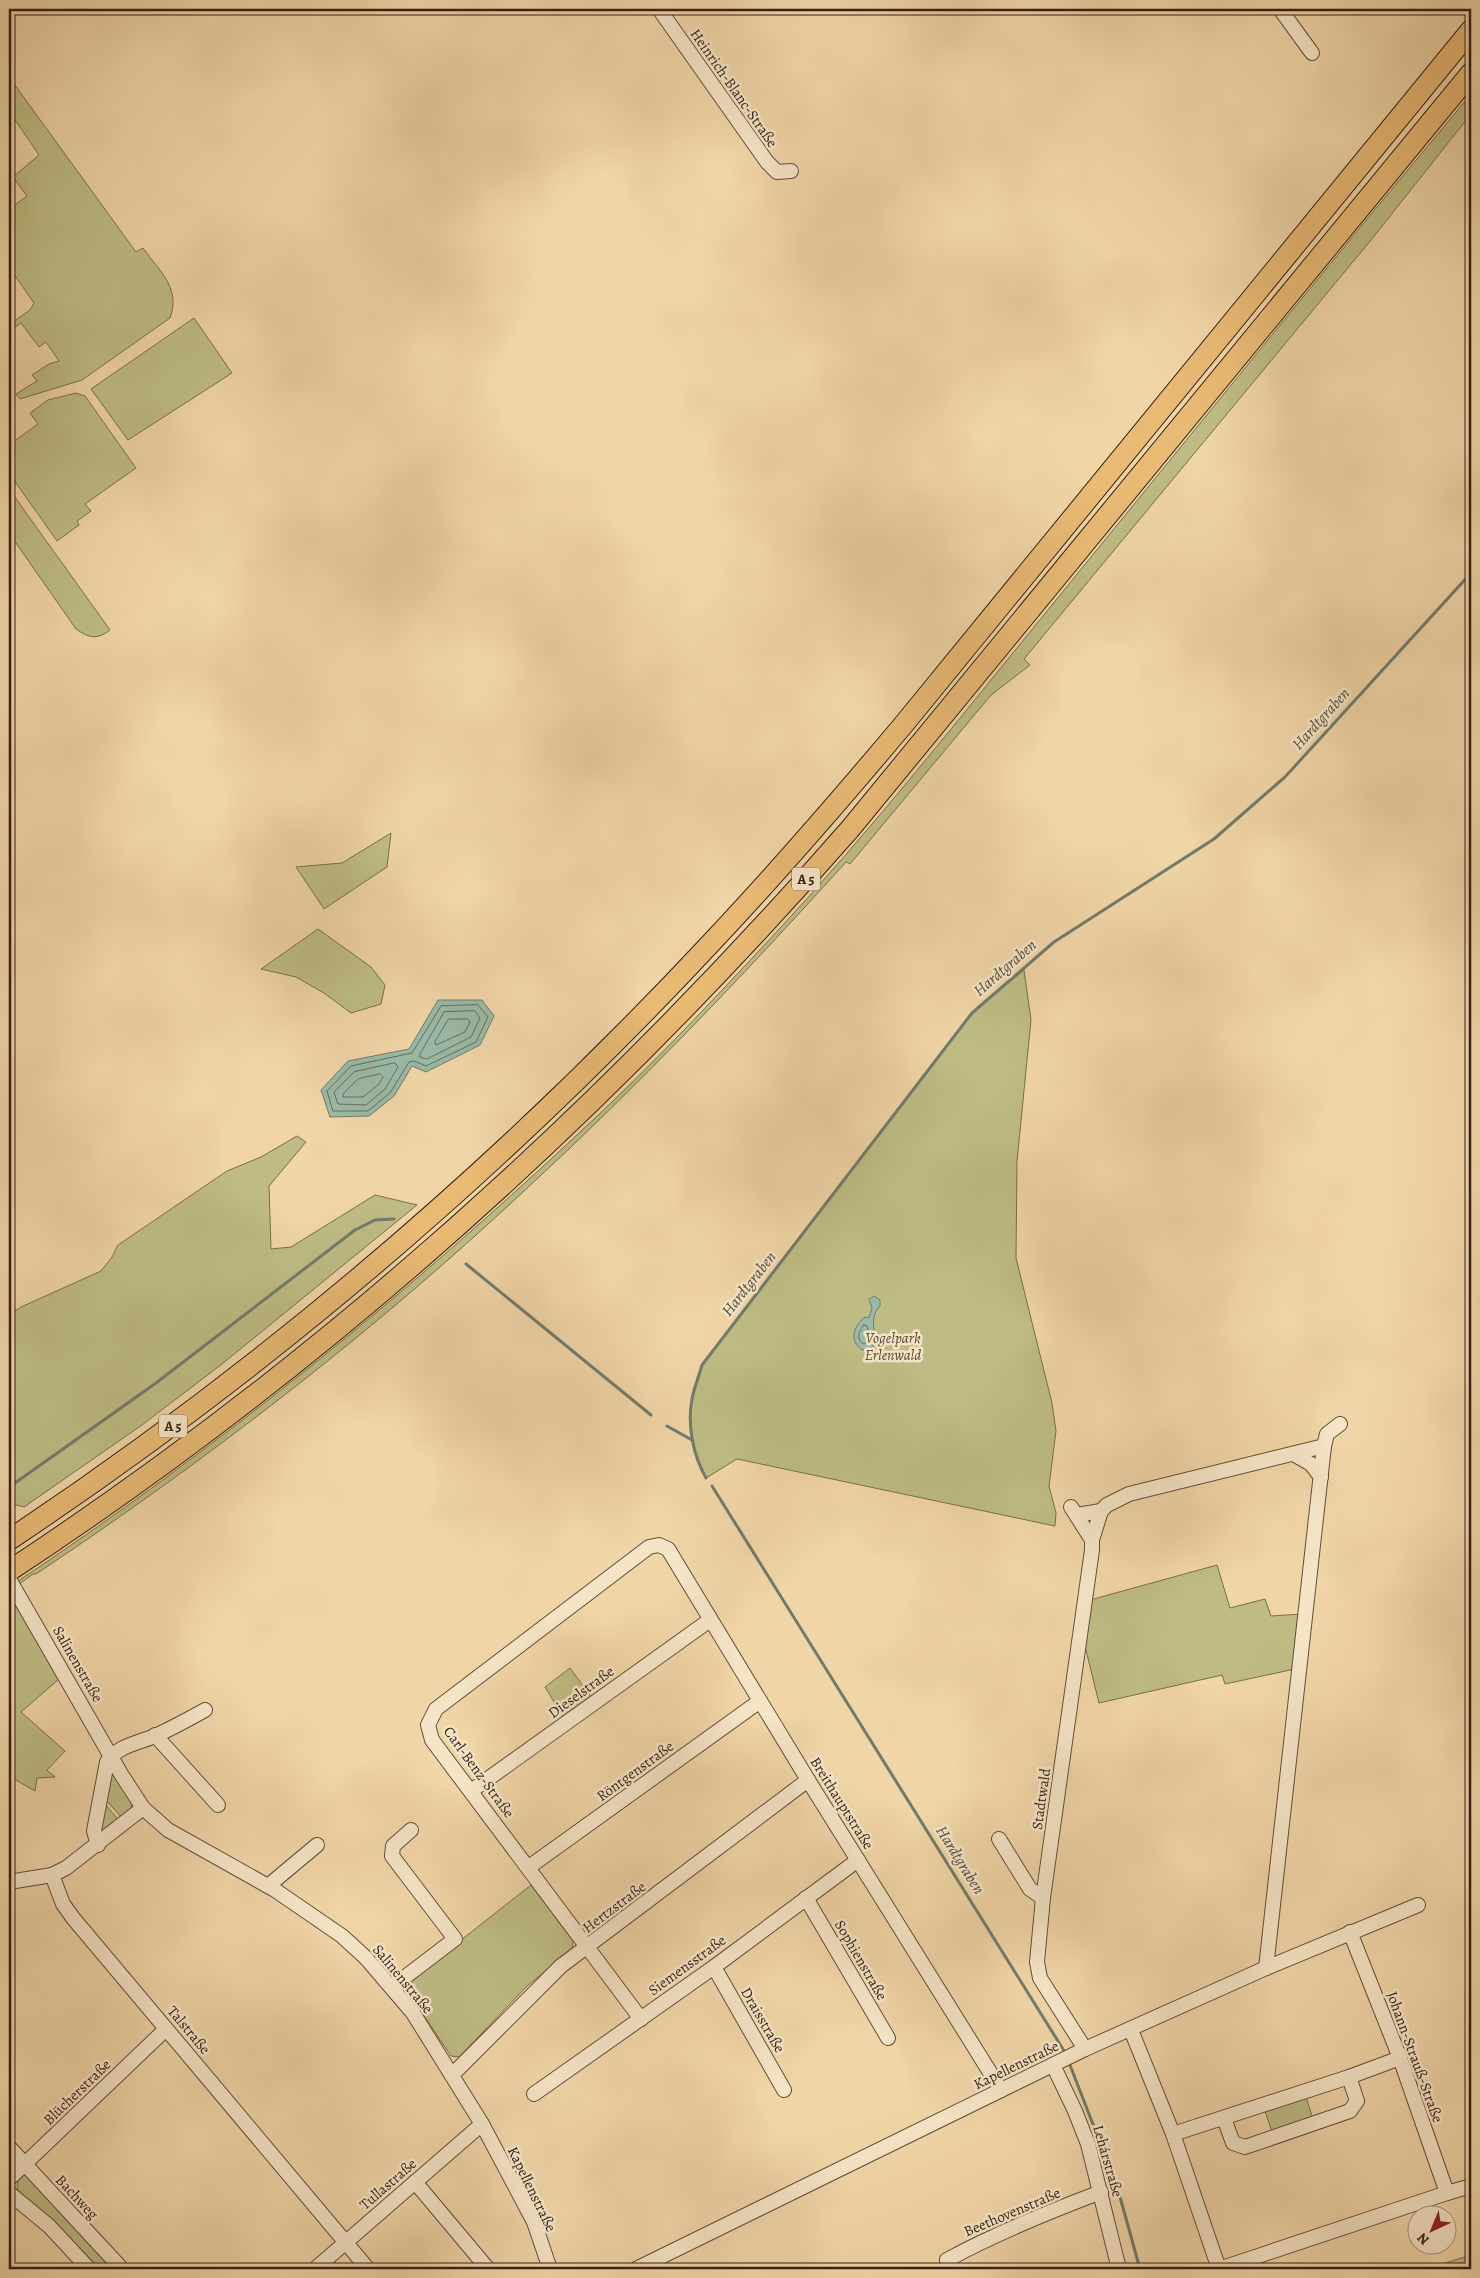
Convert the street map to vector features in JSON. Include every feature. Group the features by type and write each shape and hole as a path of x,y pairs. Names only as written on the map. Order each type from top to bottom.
{"highway":[{"name":"A 5","path":"9,1540 94,1484 185,1417 242,1373 396,1245 537,1119 709,946 832,810 904,724 1471,30"},
{"name":"A 5","path":"13,1576 196,1440 362,1308 548,1144 678,1016 850,829 1471,73"}],"street":[{"name":"Heinrich-Blanc-Straße","path":"659,9 767,162 777,172 791,170"},
{"path":"1280,9 1312,53"},
{"path":"1266,1968 1324,1446 1327,1434 1340,1424"},
{"path":"1092,1540 1074,1511 1101,1511 1107,1504 1129,1494 1295,1455 1324,1446"},
{"path":"1295,1455 1311,1464 1321,1476"},
{"name":"Stadtwald","path":"1080,2052 1040,1978 1036,1962 1092,1540 1101,1511"},
{"name":"Breithauptstraße","path":"649,1547 659,1545 668,1549 808,1780 1001,2090"},
{"name":"Carl-Benz-Straße","path":"641,2018 432,1740 428,1725 436,1709 649,1547"},
{"name":"Salinenstraße","path":"13,1576 111,1755 143,1808 168,1830 268,1886 342,1936 392,1987 414,2013 482,2124"},
{"name":"Dieselstraße","path":"471,1791 710,1620"},
{"name":"Röntgenstraße","path":"529,1867 760,1700"},
{"path":"98,1845 94,1832 107,1762 111,1755 156,1736 205,1710"},
{"path":"156,1736 218,1805"},
{"name":"Hertzstraße","path":"452,2075 544,1981 808,1780"},
{"path":"9,1882 52,1875 66,1868 98,1845 143,1808"},
{"path":"392,1987 455,1939 392,1856 393,1846 411,1830"},
{"path":"999,1839 1030,1889 1043,1898"},
{"path":"268,1886 317,1846"},
{"name":"Siemensstraße","path":"534,2094 714,1967 858,1860"},
{"name":"Talstraße","path":"52,1875 63,1904 73,1918 368,2269"},
{"name":"Sophienstraße","path":"806,1898 888,2038"},
{"name":"Kapellenstraße","path":"639,2268 1080,2052 1266,1968 1418,1905"},
{"name":"Johann-Strauß-Straße","path":"1350,1932 1400,2058 1447,2194"},
{"name":"Draisstraße","path":"714,1967 784,2090"},
{"name":"Blücherstraße","path":"9,2179 166,2029"},
{"path":"1131,2030 1174,2134 1219,2269 1471,2186"},
{"path":"1174,2134 1349,2077 1400,2058"},
{"name":"Lehárstraße","path":"1056,2064 1082,2128 1101,2192 1119,2269"},
{"path":"1224,2118 1233,2143 1244,2147 1350,2111 1357,2101 1349,2077"},
{"name":"Kapellenstraße","path":"482,2124 534,2222 550,2269"},
{"name":"Tullastraße","path":"315,2269 482,2124"},
{"name":"Bachweg","path":"9,2147 122,2269"},
{"path":"415,2182 488,2269"},
{"name":"Beethovenstraße","path":"949,2269 947,2260 971,2247 1026,2221 1101,2192"},
{"path":"9,2193 49,2226 89,2269"}],"green space":[{"path":"9,77 136,252 143,248 162,273 171,289 173,298 170,318 82,380 20,399 16,394 37,381 32,375 49,364 59,361 46,342 39,347 21,323 9,331 9,325 30,310 34,303 9,267 9,209 27,196 13,177 39,155 9,111"},
{"path":"1471,94 1471,114 1371,240 1024,659 1030,665 991,695 850,864 846,862 689,1030 523,1192 466,1244 348,1345 163,1486 10,1591 60,1678 21,1712 65,1751 47,1770 55,1777 37,1778 35,1791 9,1776 9,1587 163,1480 311,1366 383,1307 524,1184 661,1053 770,939 880,814"},
{"path":"194,318 232,373 128,440 91,389"},
{"path":"76,393 85,396 136,468 85,504 91,511 77,521 79,525 57,541 9,473 9,445 38,424 30,413 48,400"},
{"path":"9,489 110,630 93,637 76,629 9,533"},
{"path":"391,833 387,867 324,909 296,867 342,863"},
{"path":"318,929 371,967 385,985 381,1004 351,1013 324,993 296,977 261,969"},
{"name":"Vogelpark Erlenwald","path":"1024,970 1031,1020 1017,1161 1016,1258 1052,1403 1056,1431 1049,1486 1056,1513 1055,1526 737,1459 706,1478 695,1450 690,1419 693,1395 702,1365 972,1013"},
{"path":"297,1136 306,1142 269,1186 271,1249 291,1247 375,1195 417,1205 222,1364 142,1425 24,1507 9,1503 9,1315 21,1307 101,1271 112,1257 118,1245 227,1171 261,1157"},
{"path":"1217,1565 1230,1608 1265,1599 1271,1616 1302,1614 1295,1669 1225,1684 1222,1675 1099,1703 1084,1642 1090,1600"},
{"path":"570,1668 592,1698 564,1718 545,1687"},
{"path":"110,1769 132,1803 131,1810 123,1819 105,1799"},
{"path":"105,1804 120,1822 103,1834 99,1832"},
{"path":"531,1885 573,1941 572,1949 527,1986 459,2057 451,2056 412,1998 407,1987 456,1944"},
{"path":"1306,2097 1313,2119 1272,2132 1265,2111"},
{"path":"28,2175 117,2269 100,2269 46,2214 19,2192 17,2188 18,2179"},
{"path":"1471,2255 1471,2269 1426,2269"}],"water":[{"path":"438,1000 482,1000 494,1016 480,1045 426,1072 412,1066 394,1096 369,1116 330,1117 321,1090 348,1061 409,1049"},
{"path":"874,1296 880,1300 880,1306 874,1319 876,1342 871,1348 862,1350 855,1342 855,1329 865,1317 869,1318 872,1308 869,1299"}],"waterway":[{"name":"Hardtgraben","path":"706,1478 701,1469 692,1440 690,1419 693,1395 702,1365 972,1013 1054,942 1214,839 1285,777 1471,573"},
{"path":"9,1484 15,1483 156,1383 355,1230 375,1220 394,1219"},
{"path":"466,1264 651,1415"},
{"path":"667,1426 692,1440"},
{"name":"Hardtgraben","path":"712,1486 1066,2054"},
{"name":"Hardtgraben","path":"1068,2060 1117,2186 1140,2269"}]}
